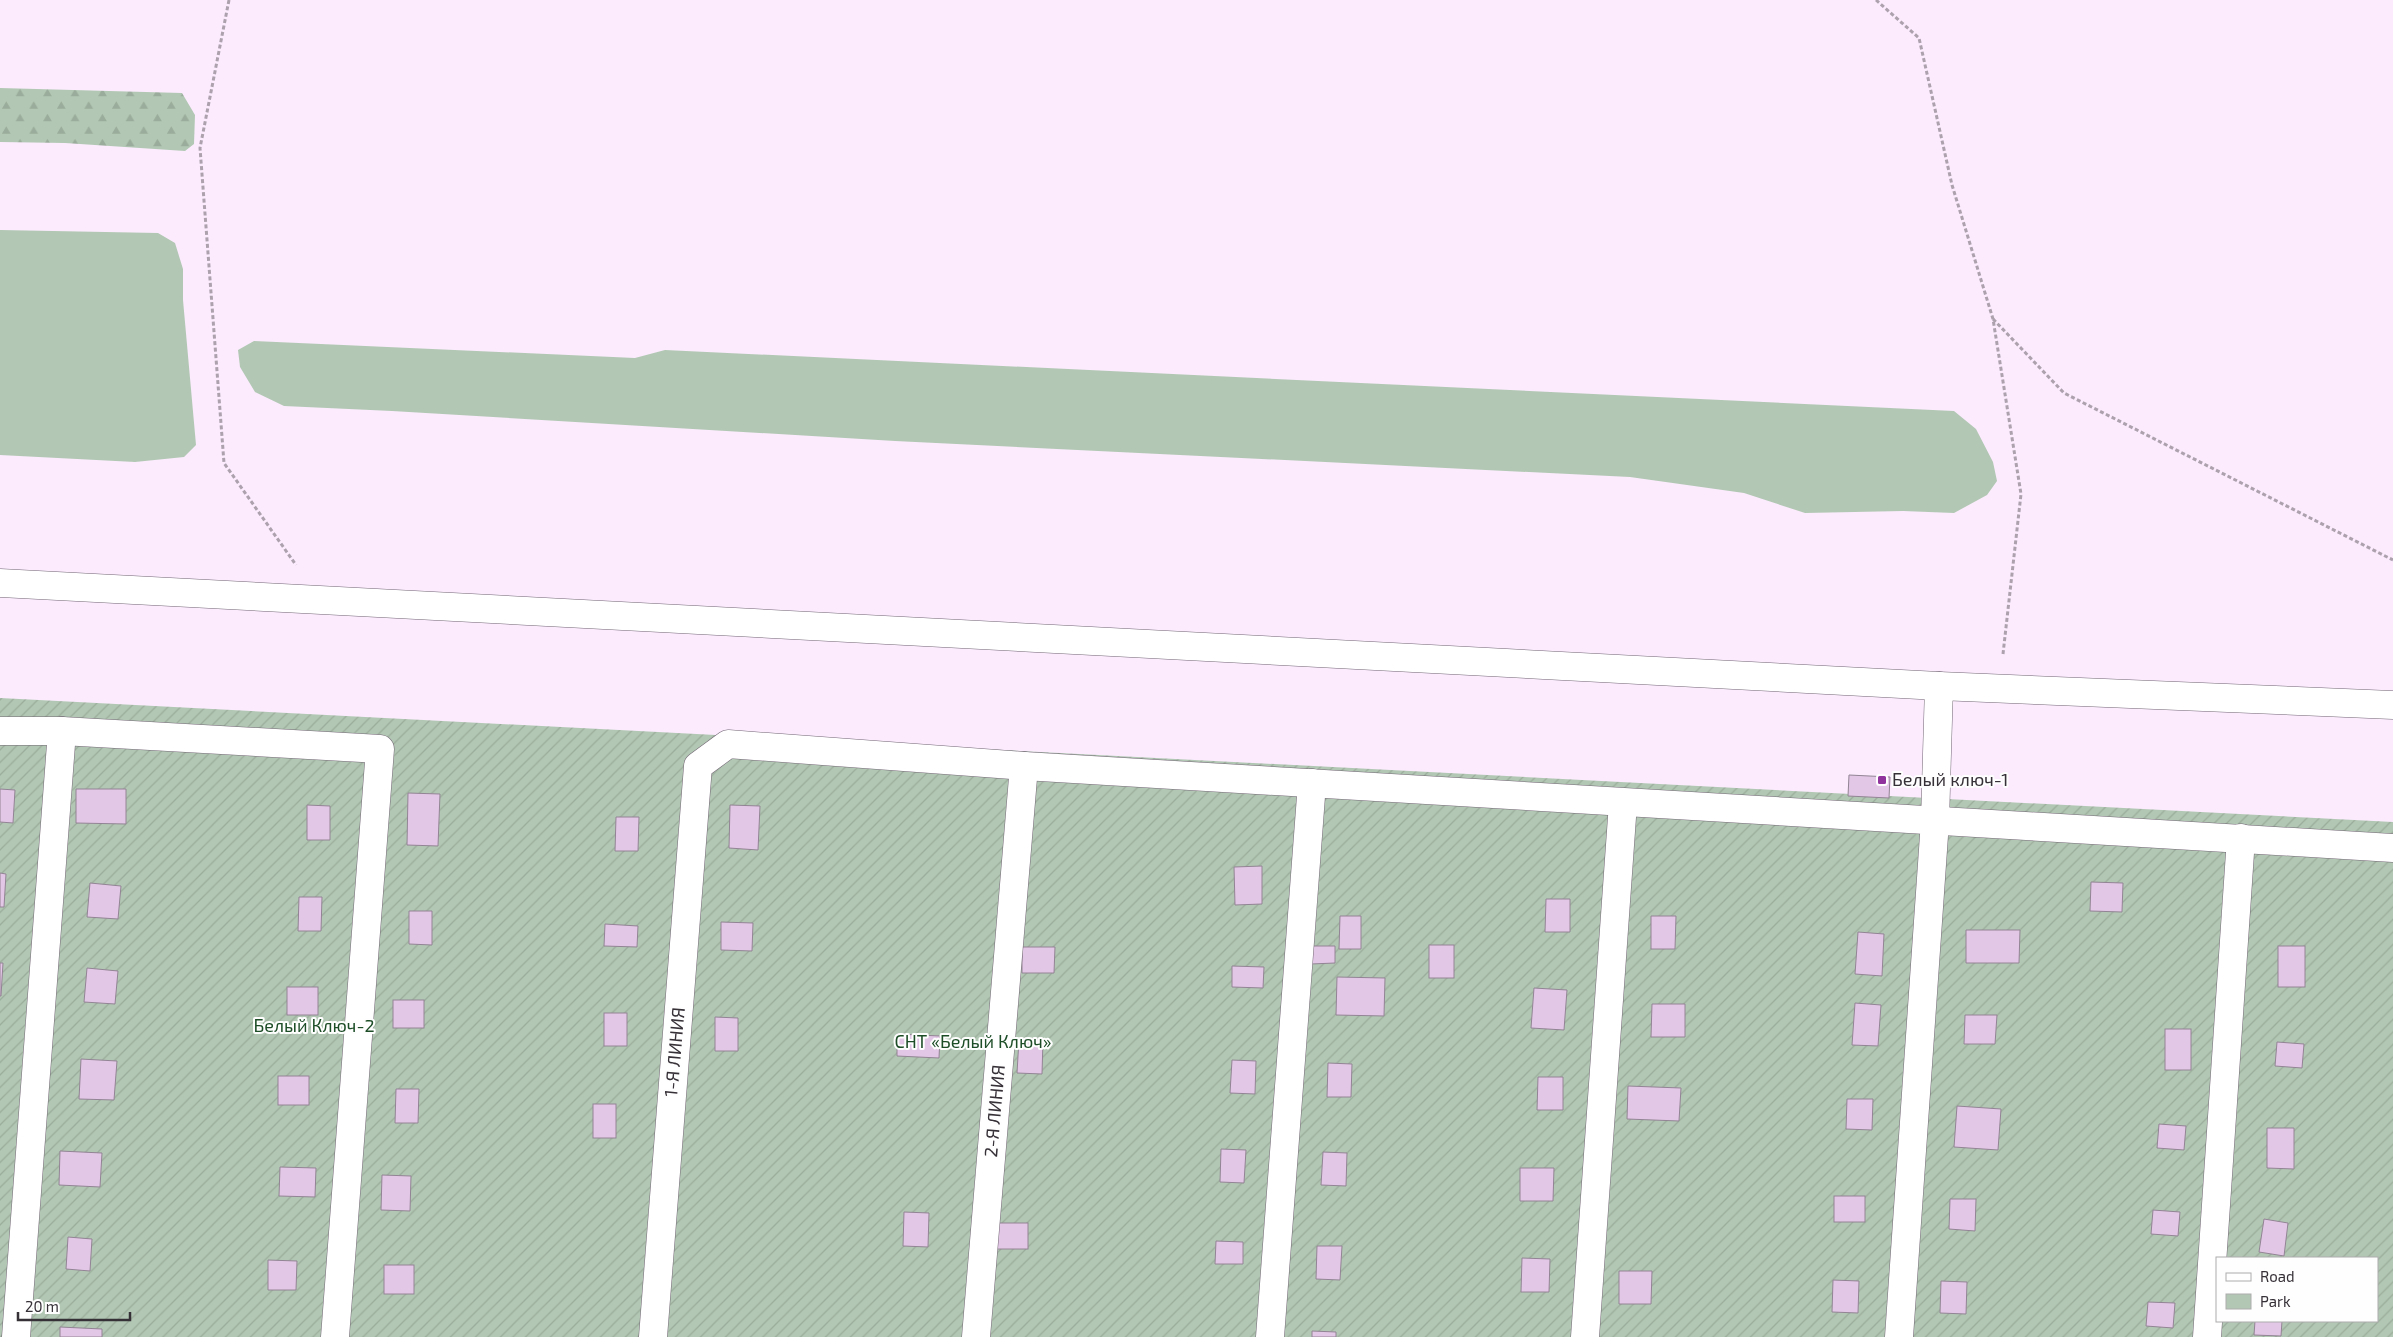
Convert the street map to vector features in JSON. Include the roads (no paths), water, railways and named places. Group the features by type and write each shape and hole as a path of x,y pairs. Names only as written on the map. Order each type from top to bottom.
{"street":[{"path":"0,583 1938,686 2393,705"},
{"path":"1899,1337 1935,821 1938,686"},
{"path":"0,731 62,731 380,749 335,1337"},
{"path":"16,1337 62,731"},
{"name":"1-Я ЛИНИЯ","path":"652,1337 698,766 728,744 1024,766"},
{"path":"1024,766 1623,804 2393,848"},
{"name":"2-Я ЛИНИЯ","path":"976,1337 1024,766"},
{"path":"1270,1337 1312,783"},
{"path":"1584,1337 1623,804"},
{"path":"2207,1337 2241,838"}],"place":[{"name":"Белый ключ-1","path":"1882,780"}],"park label":[{"name":"Белый Ключ-2","path":"314,1026"},
{"name":"СНТ «Белый Ключ»","path":"973,1042"}]}
